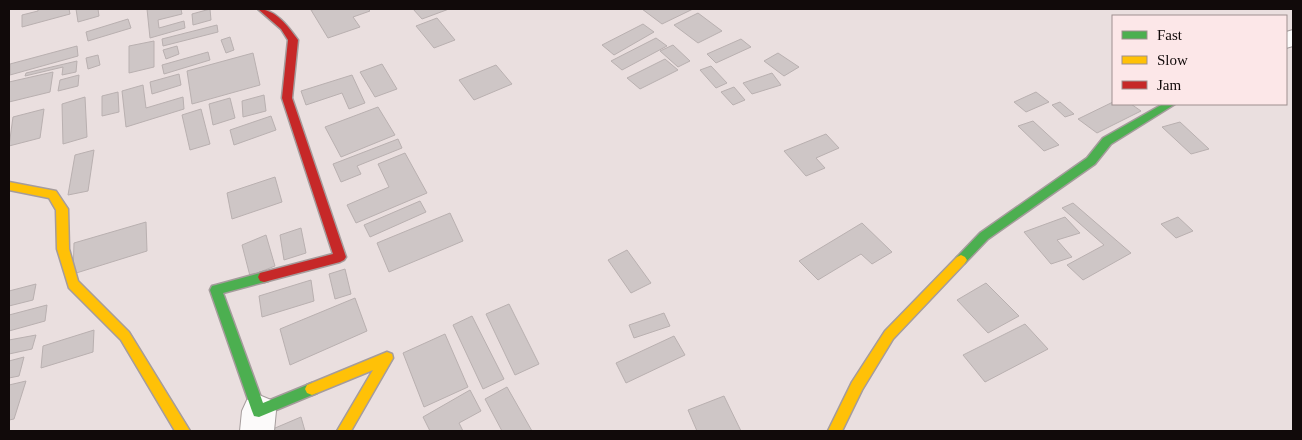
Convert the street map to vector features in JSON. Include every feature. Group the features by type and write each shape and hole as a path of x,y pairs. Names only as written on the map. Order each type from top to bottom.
{"street":[{"path":"262,9 284,27 293,40 287,98 340,257 216,290 258,421 387,358 344,431"},
{"path":"835,431 857,386 889,335 984,236 1091,161 1107,141 1168,105"},
{"path":"9,186 52,194 62,209 63,249 73,284 125,336 183,431"}],"building":[{"path":"38,9 69,9 70,14 22,27 22,15 38,11"},
{"path":"76,9 98,9 99,16 78,22"},
{"path":"147,9 181,9 182,14 158,20 159,28 184,21 185,28 150,38"},
{"path":"210,9 211,20 193,25 192,14"},
{"path":"368,9 370,11 353,17 360,27 328,38 311,10"},
{"path":"413,9 449,9 422,19"},
{"path":"642,9 693,9 662,24"},
{"path":"698,13 722,31 698,43 674,25"},
{"path":"437,18 455,40 434,48 416,26"},
{"path":"128,19 131,28 88,41 86,32"},
{"path":"643,24 654,32 614,55 602,45"},
{"path":"217,25 218,32 163,46 162,39"},
{"path":"230,37 234,50 226,53 221,40"},
{"path":"656,38 667,46 622,70 611,61"},
{"path":"741,39 751,47 716,63 707,54"},
{"path":"154,41 154,67 129,73 129,46"},
{"path":"673,45 690,61 678,67 660,51"},
{"path":"77,46 78,56 10,75 10,64"},
{"path":"177,46 179,54 166,59 163,50"},
{"path":"208,52 210,60 164,74 162,65"},
{"path":"253,53 260,85 192,104 187,71"},
{"path":"778,53 799,67 784,76 764,61"},
{"path":"98,55 100,65 88,69 86,58"},
{"path":"665,59 678,70 640,89 627,78"},
{"path":"77,61 76,72 62,75 63,67 25,76 26,73"},
{"path":"382,64 397,89 375,97 360,72"},
{"path":"496,65 512,84 474,100 459,80"},
{"path":"711,66 727,83 716,88 700,70"},
{"path":"53,72 50,92 9,102 9,82"},
{"path":"772,73 781,85 752,94 743,83"},
{"path":"179,74 181,85 152,94 150,82"},
{"path":"79,75 78,86 58,91 60,80"},
{"path":"352,75 365,103 349,109 342,93 306,105 301,91"},
{"path":"143,85 146,108 183,97 184,109 126,127 122,91"},
{"path":"734,87 745,100 733,105 721,92"},
{"path":"118,92 119,112 102,116 102,96"},
{"path":"1036,92 1049,102 1026,112 1014,102"},
{"path":"264,95 266,111 243,117 242,101"},
{"path":"85,97 87,137 63,144 62,104"},
{"path":"230,98 235,118 213,125 209,104"},
{"path":"1060,102 1074,114 1065,117 1052,105"},
{"path":"1112,102 1112,105 1132,105 1141,111 1097,133 1078,119"},
{"path":"378,107 395,135 341,157 325,127"},
{"path":"44,109 40,138 9,146 13,117"},
{"path":"201,109 210,144 190,150 182,115"},
{"path":"271,116 276,130 234,145 230,130"},
{"path":"1033,121 1059,145 1044,151 1018,126"},
{"path":"1180,122 1209,149 1191,154 1162,127"},
{"path":"826,134 839,148 816,158 825,168 806,176 784,151"},
{"path":"398,139 402,148 357,166 361,174 341,182 333,164"},
{"path":"94,150 88,191 68,195 75,155"},
{"path":"405,153 427,193 356,223 347,205 389,187 378,164"},
{"path":"275,177 282,202 232,219 227,193"},
{"path":"420,201 426,212 370,237 364,225"},
{"path":"1073,203 1131,253 1083,280 1067,265 1104,245 1062,208"},
{"path":"450,213 463,241 389,272 377,243"},
{"path":"1065,217 1080,233 1057,240 1072,257 1051,264 1024,232"},
{"path":"1178,217 1193,231 1176,238 1161,224"},
{"path":"146,222 147,251 73,274 74,243"},
{"path":"862,223 892,252 872,264 861,254 818,280 799,261"},
{"path":"301,228 306,253 284,260 280,235"},
{"path":"266,235 275,266 250,276 242,245"},
{"path":"627,250 651,283 631,293 608,260"},
{"path":"345,269 351,294 335,299 329,274"},
{"path":"311,280 314,301 262,317 259,296"},
{"path":"986,283 1019,316 988,333 957,300"},
{"path":"36,284 33,300 9,306 9,291"},
{"path":"355,298 367,331 290,365 280,329"},
{"path":"509,304 539,364 515,375 486,314"},
{"path":"47,305 45,321 9,331 9,315"},
{"path":"664,313 670,326 634,338 629,325"},
{"path":"472,316 504,379 483,389 453,325"},
{"path":"1025,324 1048,349 985,382 963,355"},
{"path":"94,330 93,352 41,368 43,346"},
{"path":"445,334 468,387 424,407 403,353"},
{"path":"36,335 32,349 9,354 9,340"},
{"path":"674,336 685,355 626,383 616,363"},
{"path":"24,357 19,376 9,378 9,361"},
{"path":"26,381 14,419 9,420 9,385"},
{"path":"507,387 532,431 502,431 485,399"},
{"path":"470,390 481,411 459,423 463,431 430,431 423,417"},
{"path":"724,396 741,431 697,431 688,410"},
{"path":"301,417 305,431 268,431"}],"traffic: fast":[{"path":"961,260 984,236 1091,161 1107,141 1168,105"},
{"path":"264,277 216,290 259,411 312,389"}],"traffic: slow":[{"path":"9,186 52,194 62,209 63,249 73,284 125,336 183,431"},
{"path":"835,431 857,386 889,335 961,260"},
{"path":"312,389 387,358 344,431"}],"traffic: jam":[{"path":"262,9 284,27 293,40 287,98 340,257 264,277"}]}
